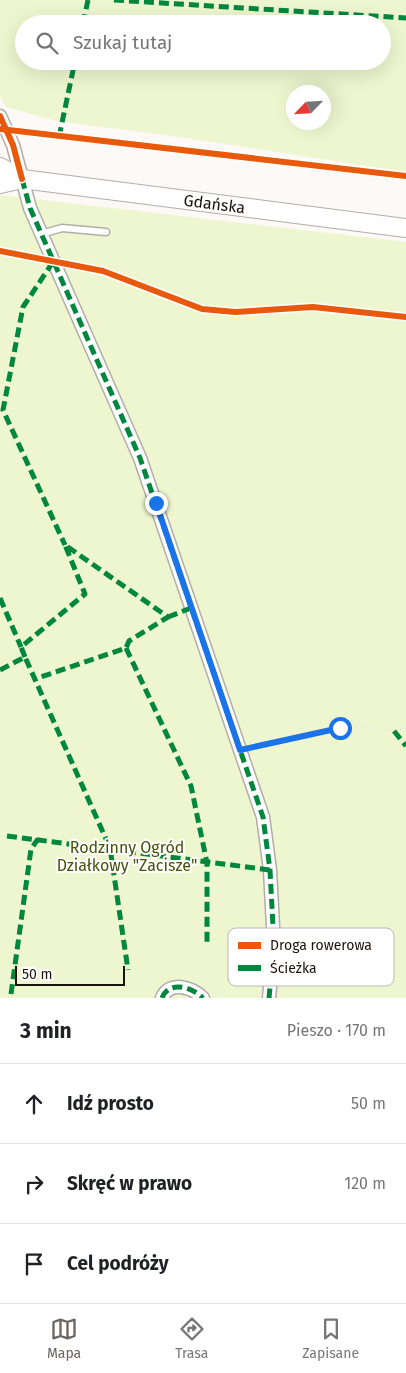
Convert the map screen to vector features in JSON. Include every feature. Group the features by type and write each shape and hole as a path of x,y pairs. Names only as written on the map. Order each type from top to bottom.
{"main road":[{"name":"Gdańska","path":"0,167 22,179"},
{"name":"Gdańska","path":"0,184 22,179 406,228"}],"street":[{"path":"0,116 13,145 30,208 140,458 263,817 270,870 273,928"},
{"path":"162,998 167,991 185,986 203,998"}],"lane":[{"path":"41,234 62,228 106,232"}],"path":[{"path":"240,750 340,728 370,726 394,731 406,728"}],"green space":[{"path":"0,0 406,0 406,172 179,137 57,121 6,107 0,96"},
{"name":"Rodzinny Ogród Działkowy \"Zacisze\"","path":"0,195 406,242 406,998 0,998"}],"marked path":[{"path":"85,15 88,0"},
{"path":"114,0 357,15"},
{"path":"391,17 406,18"},
{"path":"59,137 73,70"},
{"path":"22,179 30,208 140,458 263,817 270,870 273,928"},
{"path":"53,262 23,307 3,410 65,545"},
{"path":"25,657 21,647 85,594 65,545 168,617 129,641 126,648 35,679"},
{"path":"0,598 21,647"},
{"path":"168,617 191,608"},
{"path":"126,648 191,786 207,863 207,946"},
{"path":"0,670 25,657 110,848 128,970"},
{"path":"394,731 406,746"},
{"path":"7,836 270,870"},
{"path":"11,994 31,849 38,839"},
{"path":"269,998 270,986"},
{"path":"162,998 165,992 175,987 187,988 203,998"}],"cycle path":[{"path":"0,116 13,145 22,179"},
{"path":"0,129 406,176"},
{"path":"0,251 103,271 202,309 235,312 313,307 406,317"}],"route":[{"path":"156,503 240,750 340,728"}]}
